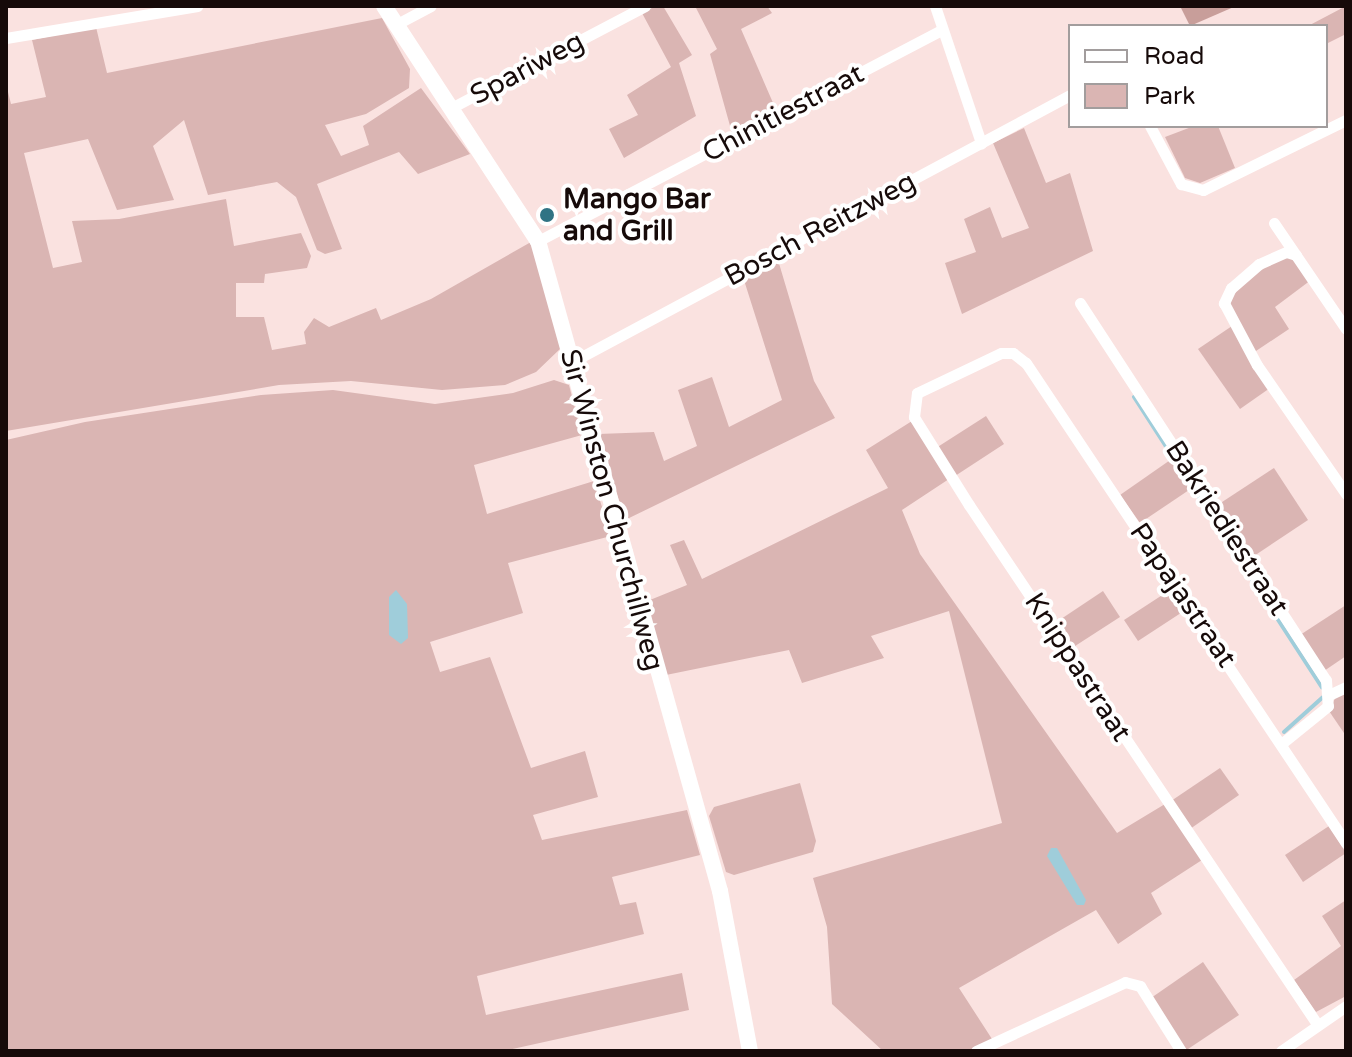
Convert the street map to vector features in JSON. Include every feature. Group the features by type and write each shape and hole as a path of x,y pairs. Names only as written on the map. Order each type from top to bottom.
{"street":[{"path":"6,38 197,6"},
{"name":"Sir Winston Churchillweg","path":"384,6 538,241 720,891 750,1051"},
{"path":"397,24 431,6"},
{"name":"Spariweg","path":"451,108 645,6"},
{"path":"935,6 981,143"},
{"name":"Chinitiestraat","path":"538,241 942,30"},
{"name":"Bosch Reitzweg","path":"570,363 1068,96"},
{"path":"1151,128 1181,184 1203,190 1346,120"},
{"path":"1274,223 1346,329"},
{"path":"1296,255 1286,252 1259,264 1231,288 1224,303 1257,365 1346,494"},
{"name":"Bakriediestraat","path":"1080,303 1331,694"},
{"name":"Papajastraat","path":"1013,353 1026,363 1346,843"},
{"name":"Knippastraat","path":"1013,353 917,393 914,417 1317,1024"},
{"path":"1281,744 1321,714 1331,694 1346,687"},
{"path":"976,1051 1125,982 1140,986 1181,1051"},
{"path":"1281,1051 1346,1006"}],"green space":[{"path":"663,6 692,55 679,63 696,116 624,158 609,129 638,115 627,95 671,67 642,13"},
{"path":"695,6 767,6 772,13 741,29 777,112 732,133 710,54 717,49"},
{"path":"1346,6 1346,34 1328,43 1328,24 1312,24"},
{"path":"382,18 410,69 409,88 366,114 325,125 341,156 369,145 363,126 421,88 470,154 418,174 399,152 317,184 342,249 325,254 317,250 296,197 277,182 208,195 184,120 153,146 174,200 117,210 88,139 24,153 53,268 82,262 72,221 119,219 226,199 234,246 301,233 311,256 307,268 265,274 264,283 236,283 236,317 264,317 272,350 306,344 304,332 314,318 329,327 376,308 381,320 431,299 531,242 561,348 536,372 505,385 442,390 351,381 279,385 6,431 6,84 11,104 46,97 32,40 96,27 107,73"},
{"path":"1024,128 1046,183 1070,173 1093,251 962,314 945,263 976,252 964,219 990,207 1002,238 1029,228 993,143"},
{"path":"1189,128 1219,128 1235,168 1200,183 1185,178 1165,137"},
{"path":"1291,256 1311,280 1275,307 1289,329 1253,353 1229,309 1230,295 1267,262"},
{"path":"778,260 814,381 835,418 625,520 598,434 654,432 664,461 697,446 678,390 712,377 729,427 782,400 743,277"},
{"path":"1232,326 1270,388 1240,409 1198,349"},
{"path":"554,380 569,385 582,435 474,465 487,514 594,481 611,536 508,563 523,613 430,642 440,672 490,657 531,768 585,751 598,797 533,815 542,840 687,810 700,855 612,877 620,905 636,902 644,934 477,976 486,1015 682,973 689,1010 504,1051 6,1051 6,440 85,422 261,395 333,390 435,404 513,393"},
{"path":"986,416 1004,444 955,476 936,448"},
{"path":"912,421 949,479 902,510 920,554 1117,833 1165,804 1202,860 1151,893 1162,914 1118,944 1096,910 959,988 992,1039 972,1051 883,1051 832,1004 827,927 813,878 1002,823 949,611 871,636 884,658 802,683 789,650 666,675 645,602 687,585 670,545 684,540 702,579 888,488 866,450"},
{"path":"1176,456 1195,486 1140,523 1120,495"},
{"path":"1274,468 1308,520 1251,558 1216,506"},
{"path":"1173,588 1187,609 1138,641 1124,620"},
{"path":"1103,591 1120,617 1072,648 1055,623"},
{"path":"1346,605 1346,656 1324,671 1300,635"},
{"path":"1346,689 1346,736 1329,711 1338,692"},
{"path":"1220,768 1239,795 1190,829 1171,801"},
{"path":"800,783 816,841 813,852 734,875 726,872 709,816 714,807"},
{"path":"1329,826 1346,853 1303,882 1285,855"},
{"path":"1346,900 1346,996 1316,1012 1294,980 1341,946 1322,916"},
{"path":"1203,962 1239,1015 1185,1051 1151,998"}],"shaded area":[{"path":"1180,6 1236,6 1195,24 1189,24"}],"water":[{"path":"396,590 407,604 408,638 401,644 389,635 389,597"},
{"path":"1051,848 1057,848 1086,900 1084,905 1077,905 1047,856"}],"waterway":[{"path":"1134,397 1322,688"},
{"path":"1284,732 1323,697"}],"place":[{"name":"Mango Bar and Grill","path":"547,215"}]}
